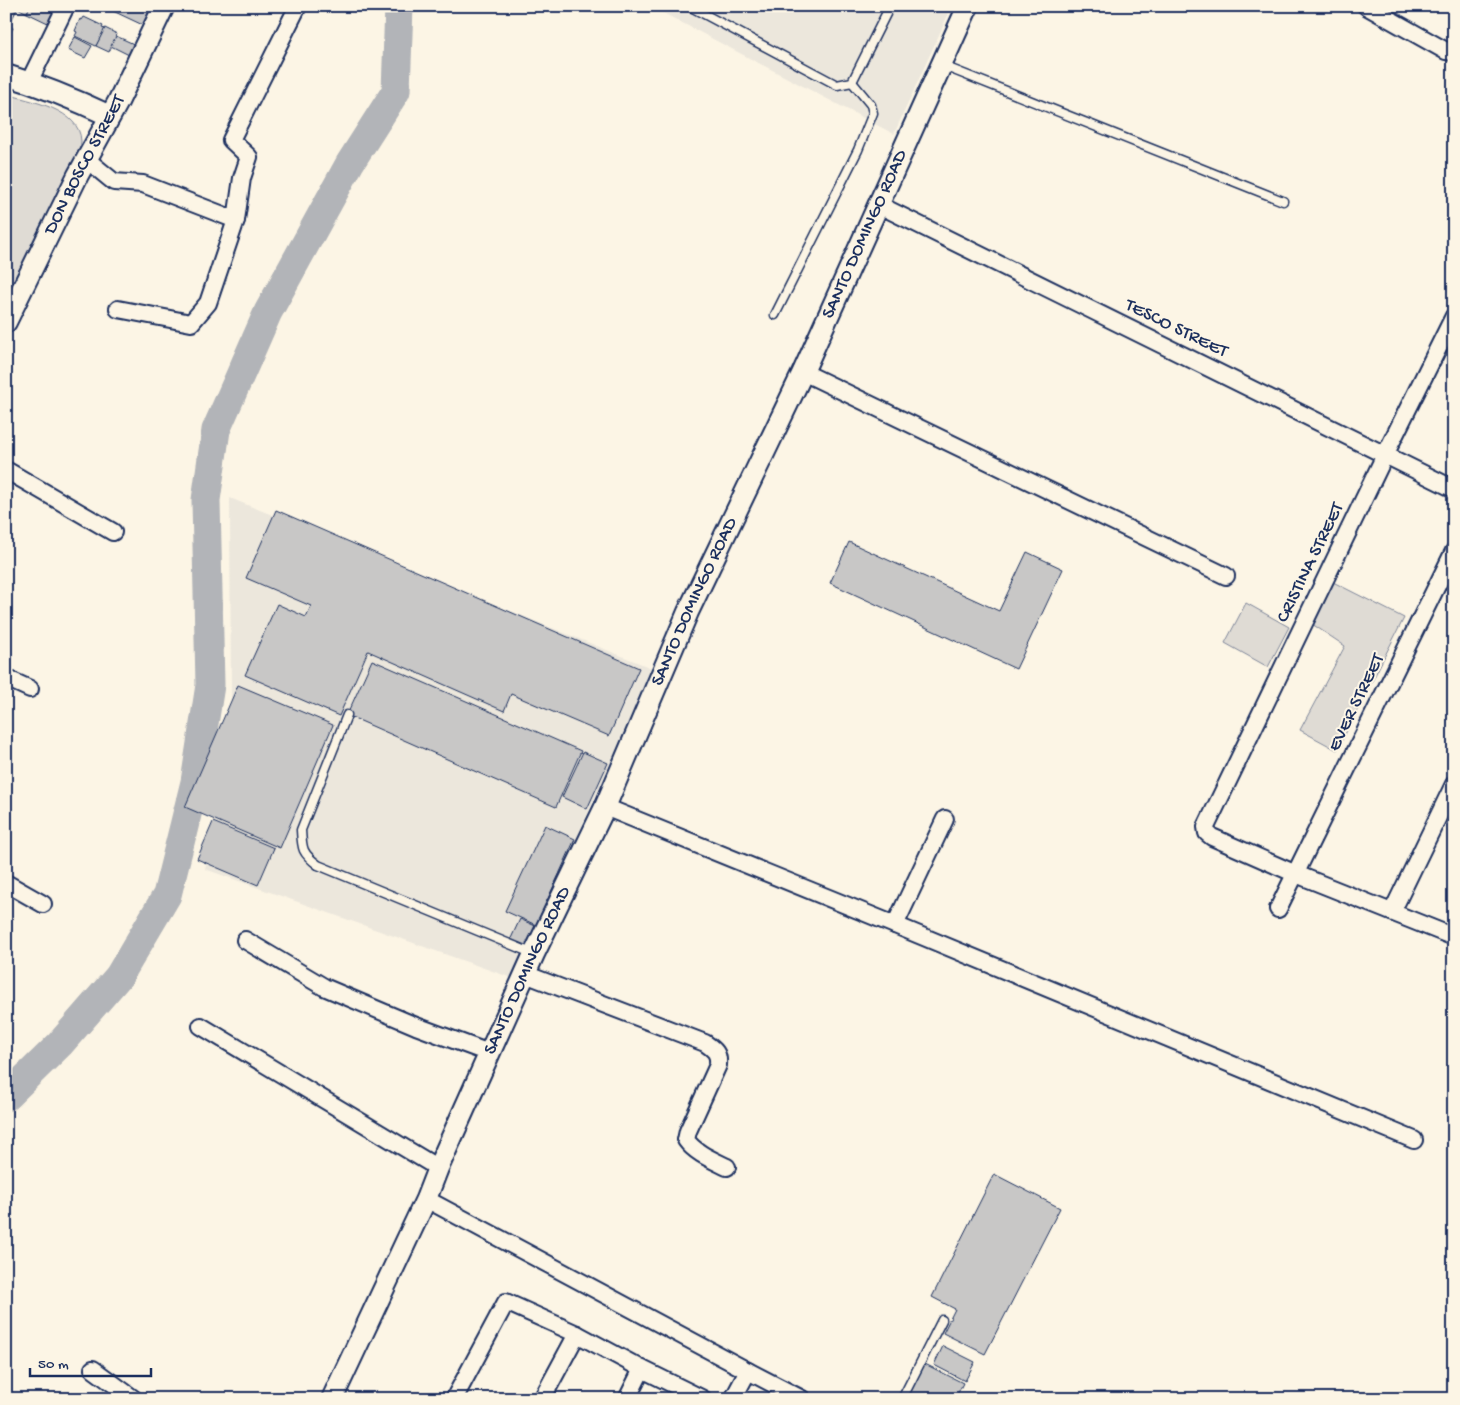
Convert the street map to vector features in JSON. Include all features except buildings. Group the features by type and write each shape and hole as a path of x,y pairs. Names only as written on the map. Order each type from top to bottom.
{"street":[{"path":"28,82 66,6"},
{"name":"DON BOSCO STREET","path":"6,322 164,6"},
{"path":"118,309 190,323 208,302 236,220 242,178 248,157 231,140 298,6"},
{"name":"SANTO DOMINGO ROAD","path":"332,1399 426,1199 438,1168 534,954 605,807 688,612 804,372 968,6"},
{"path":"1366,6 1446,51 1454,52"},
{"path":"6,75 73,99 110,116"},
{"path":"86,159 114,182 143,184 236,220"},
{"name":"TESCO STREET","path":"879,205 1454,489"},
{"name":"CRISTINA STREET","path":"1296,874 1212,837 1206,827 1454,316"},
{"path":"804,372 1226,576"},
{"path":"6,470 113,532"},
{"name":"EVER STREET","path":"1278,909 1454,551"},
{"path":"6,678 30,689"},
{"path":"1392,912 1454,784"},
{"path":"605,807 1414,1140"},
{"path":"895,925 945,819"},
{"path":"1296,874 1454,937"},
{"path":"6,883 42,904"},
{"path":"245,940 324,987 416,1026 489,1053"},
{"path":"525,974 705,1043 714,1050 719,1057 718,1065 688,1131 686,1140 690,1146 727,1167"},
{"path":"201,1026 438,1168"},
{"path":"426,1199 802,1399"},
{"path":"454,1399 506,1302 577,1334 703,1399"},
{"path":"542,1399 577,1334"},
{"path":"93,1369 134,1399"},
{"path":"627,1399 642,1369"},
{"path":"733,1399 748,1371"}],"lane":[{"path":"689,6 837,85 852,82"},
{"path":"852,82 890,6"},
{"path":"941,65 1283,201"},
{"path":"775,316 858,150 873,113 871,105 852,82"},
{"path":"347,715 301,830 302,845 307,857 318,865 534,954"},
{"path":"902,1399 942,1320"}],"shaded area":[{"path":"650,6 952,6 894,134"},
{"path":"6,94 52,108 63,114 72,121 78,130 81,141 78,156 6,300"},
{"path":"230,498 654,669 512,978 205,869 219,806 231,716"},
{"path":"1333,582 1404,618 1337,750 1300,730 1345,646 1312,624"},
{"path":"1246,603 1289,627 1268,667 1225,643"}],"waterway":[{"path":"6,1097 60,1044 119,976 167,895 195,782 210,685 206,500 216,430 268,312 350,163 396,91 399,6"}]}
